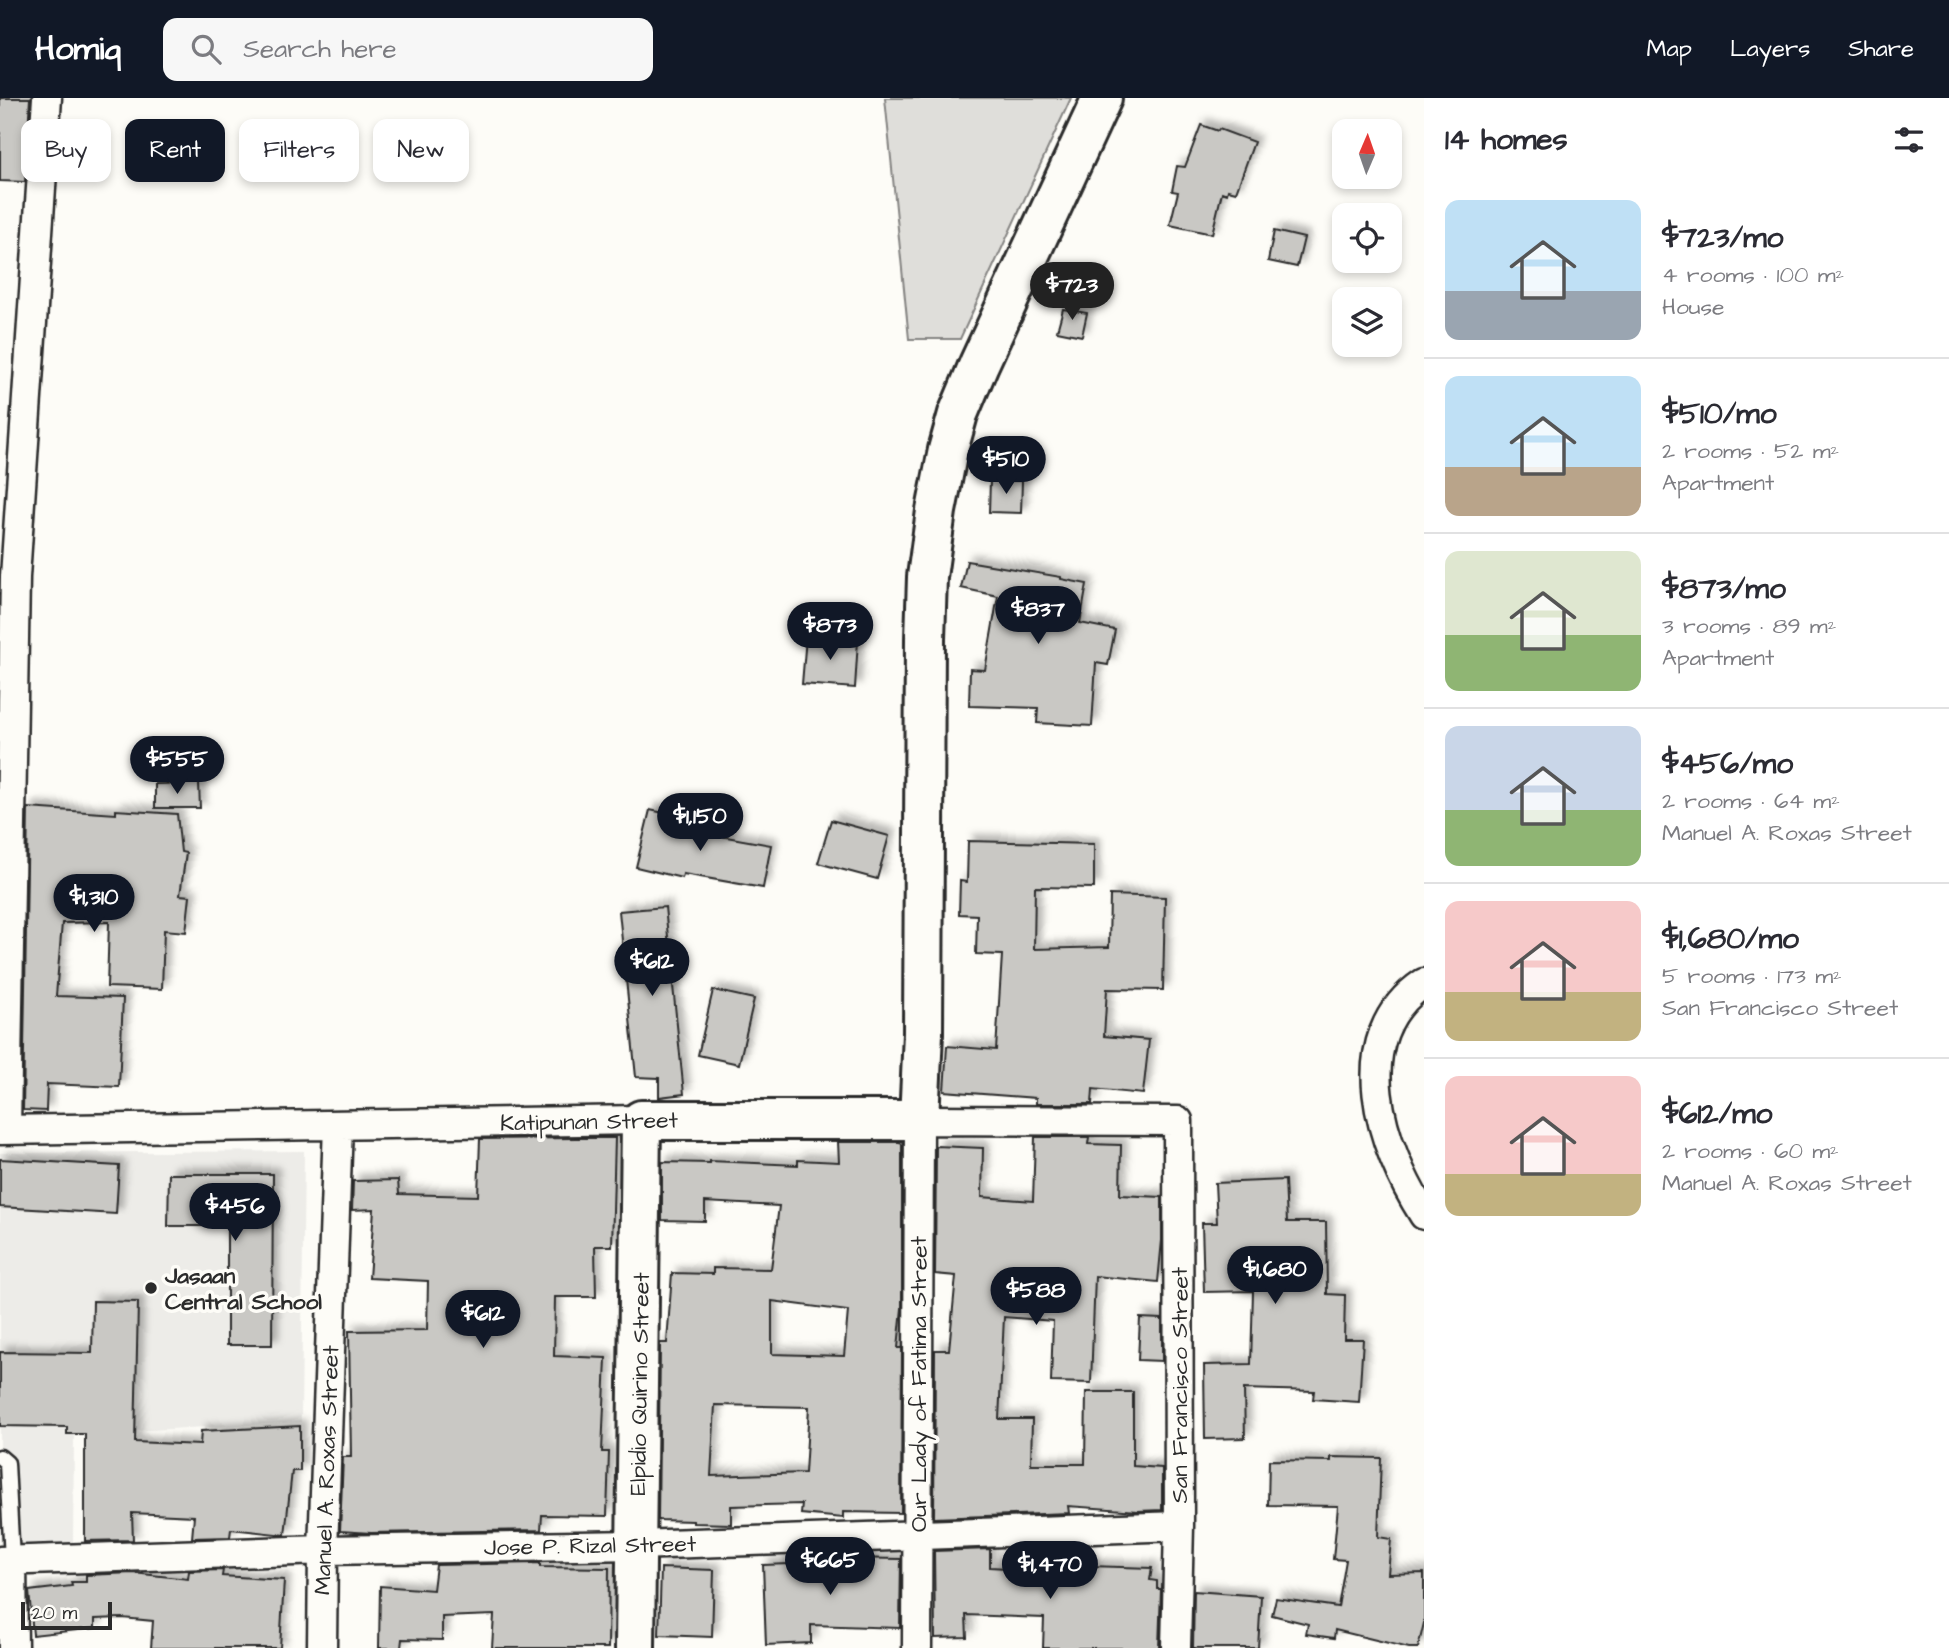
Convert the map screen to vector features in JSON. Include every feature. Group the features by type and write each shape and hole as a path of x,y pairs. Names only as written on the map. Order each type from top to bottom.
{"street":[{"path":"3,1130 7,577 47,98"},
{"path":"919,1120 923,1033 925,639 927,577 936,511 958,414 1102,98"},
{"path":"1424,983 1412,991 1390,1015 1380,1046 1376,1078 1381,1118 1391,1152 1411,1195 1424,1215"},
{"name":"Katipunan Street","path":"3,1130 641,1120 1178,1121"},
{"name":"Elpidio Quirino Street","path":"635,1648 641,1120"},
{"name":"Our Lady of Fatima Street","path":"917,1648 919,1120"},
{"name":"San Francisco Street","path":"1176,1648 1179,1526 1178,1121"},
{"name":"Manuel A. Roxas Street","path":"321,1648 338,1125"},
{"name":"Jose P. Rizal Street","path":"6,1561 323,1550 637,1545 1179,1526"},
{"path":"6,1561 13,1648"}],"lane":[{"path":"0,1457 7,1463 6,1561"}],"shaded area":[{"path":"885,98 1071,98 960,339 909,339"},
{"name":"Jasaan Central School","path":"304,1151 301,1422 74,1434 73,1545 0,1544 0,1153"}],"building":[{"path":"0,98 30,98 29,119 21,119 21,182 0,181"},
{"path":"1201,125 1254,142 1236,192 1222,192 1212,234 1170,225 1178,192 1172,191 1177,166 1185,167"},
{"path":"1274,231 1304,238 1297,267 1268,261"},
{"path":"1063,309 1087,313 1082,336 1057,331"},
{"path":"971,448 996,449 996,474 970,473"},
{"path":"990,480 1022,481 1021,513 989,512"},
{"path":"967,561 1087,584 1080,623 1115,630 1108,665 1096,663 1092,726 1037,723 1038,708 969,706 970,669 985,670 998,596 961,588"},
{"path":"806,637 858,640 855,688 802,684"},
{"path":"199,783 200,808 155,808 155,784"},
{"path":"28,808 116,814 116,810 177,814 181,852 186,853 180,895 190,896 186,932 164,930 162,989 107,987 109,922 62,923 56,996 123,998 119,1087 47,1084 46,1111 23,1110"},
{"path":"650,810 696,820 693,831 771,845 763,888 683,874 682,878 636,867"},
{"path":"831,820 889,836 877,879 818,863"},
{"path":"968,841 1094,844 1094,888 1035,887 1034,949 1109,947 1110,895 1165,897 1163,990 1107,989 1104,1036 1149,1040 1143,1094 1093,1089 1092,1104 1036,1104 1036,1098 944,1091 947,1046 996,1050 1002,955 976,954 977,915 959,914 960,881 967,882"},
{"path":"665,907 684,1094 659,1097 659,1078 636,1077 619,911"},
{"path":"713,990 754,999 739,1064 698,1055"},
{"path":"1035,1137 1089,1137 1088,1144 1121,1145 1120,1195 1162,1197 1158,1282 1095,1276 1091,1383 1051,1382 1053,1321 1004,1317 999,1419 1032,1419 1031,1464 1085,1464 1086,1392 1133,1392 1133,1466 1162,1468 1162,1510 1068,1506 1069,1513 934,1518 935,1350 949,1350 956,1276 935,1274 936,1146 983,1148 982,1197 1033,1201"},
{"path":"615,1138 612,1246 595,1246 596,1297 555,1297 554,1356 606,1358 602,1452 609,1452 607,1516 542,1515 541,1530 371,1533 340,1531 343,1457 351,1457 349,1331 427,1330 428,1281 369,1278 374,1209 352,1210 353,1181 398,1180 399,1194 478,1196 480,1139"},
{"path":"838,1142 900,1142 902,1145 902,1308 898,1348 902,1348 901,1513 843,1512 843,1518 801,1514 802,1504 731,1506 731,1524 658,1520 660,1343 667,1343 672,1273 713,1274 713,1268 771,1269 779,1206 705,1202 705,1221 662,1220 662,1162 798,1165 798,1160 839,1162","holes":["772,1301 848,1311 844,1356 772,1354","715,1405 809,1407 805,1473 711,1476"]},
{"path":"0,1159 119,1166 116,1214 0,1207"},
{"path":"169,1174 273,1174 272,1345 227,1345 227,1226 168,1226"},
{"path":"1285,1180 1287,1222 1326,1222 1327,1294 1345,1295 1344,1339 1363,1339 1359,1402 1313,1399 1314,1391 1244,1389 1245,1438 1205,1439 1204,1365 1251,1364 1253,1291 1204,1292 1202,1223 1217,1223 1215,1183"},
{"path":"93,1301 138,1302 135,1442 200,1445 201,1431 300,1426 300,1471 292,1471 285,1535 231,1529 230,1537 192,1538 194,1516 132,1513 133,1540 85,1541 85,1434 67,1434 67,1427 0,1426 0,1352 92,1353"},
{"path":"1140,1318 1162,1319 1162,1361 1138,1360"},
{"path":"1331,1457 1381,1458 1378,1537 1391,1539 1388,1574 1424,1573 1424,1623 1418,1648 1335,1630 1334,1638 1306,1634 1308,1624 1272,1615 1276,1598 1338,1607 1346,1560 1333,1559 1338,1506 1268,1505 1269,1460 1331,1461"},
{"path":"990,1549 990,1567 1058,1571 1058,1565 1152,1568 1150,1580 1157,1581 1157,1589 1161,1589 1159,1648 1043,1648 1044,1618 966,1615 967,1637 935,1638 934,1551"},
{"path":"844,1558 901,1559 900,1628 811,1625 811,1643 766,1645 763,1565 844,1562"},
{"path":"540,1563 540,1567 609,1568 608,1648 492,1648 494,1615 442,1617 442,1640 402,1639 401,1648 379,1648 380,1586 433,1590 436,1565"},
{"path":"661,1568 714,1570 712,1637 659,1635"},
{"path":"223,1570 222,1576 284,1580 280,1648 151,1648 153,1621 122,1618 95,1619 95,1628 33,1635 29,1591 72,1586 71,1582 86,1582 86,1575 133,1573 188,1579 189,1571"},
{"path":"1194,1591 1261,1596 1258,1648 1193,1648"}],"place":[{"name":"Jasaan Central School","path":"151,1288"}]}
